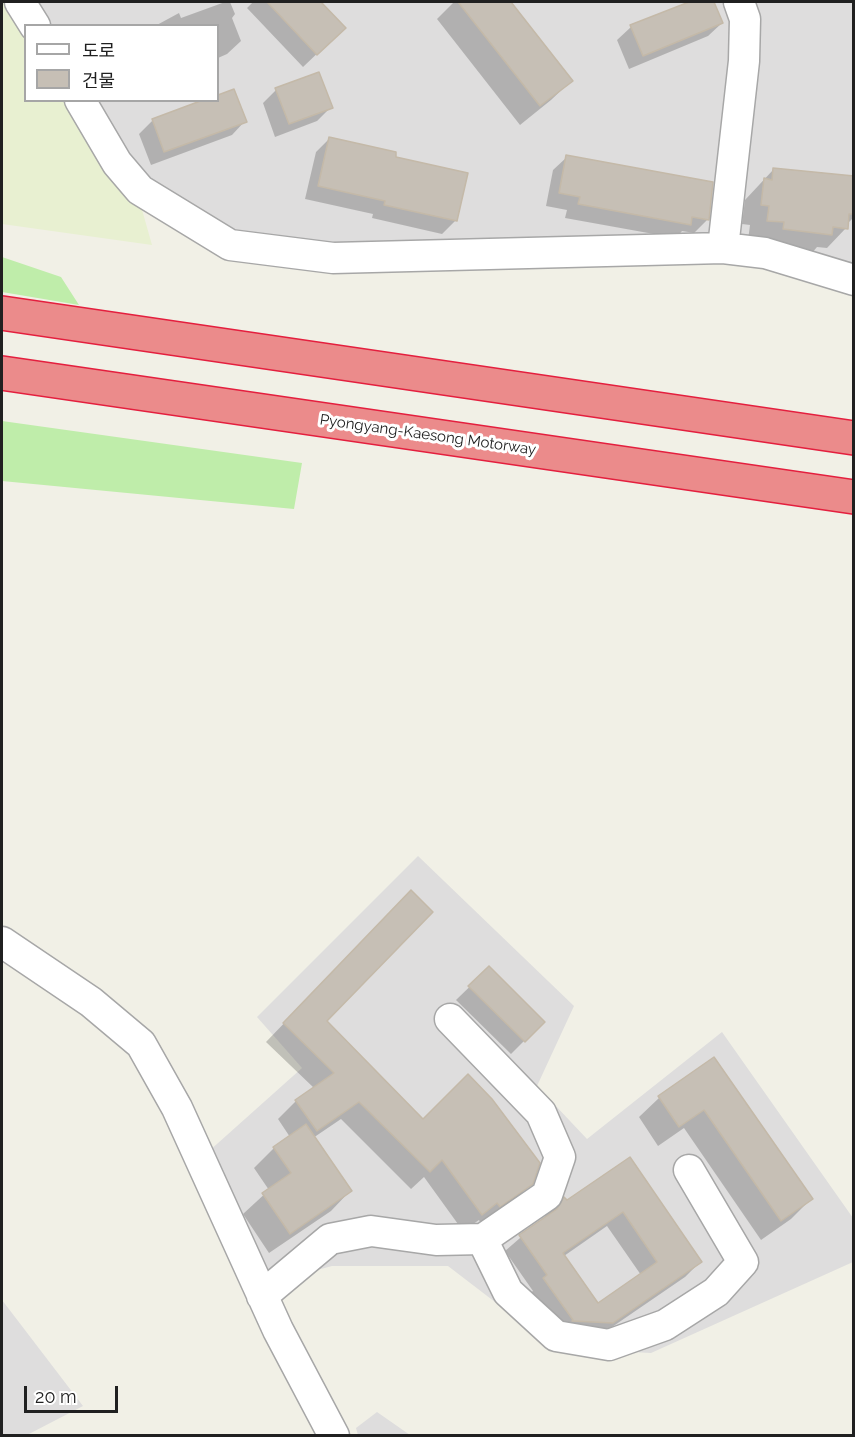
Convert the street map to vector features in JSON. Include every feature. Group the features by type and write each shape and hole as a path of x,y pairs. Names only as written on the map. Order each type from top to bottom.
{"highway":[{"path":"2,314 854,438"},
{"name":"Pyongyang-Kaesong Motorway","path":"2,373 854,497"}],"street":[{"path":"20,2 34,24"},
{"path":"723,248 744,61 745,19 740,2"},
{"path":"81,102 117,163 140,190 230,245 333,258 723,248 765,253 854,280"},
{"path":"2,942 91,1002 141,1044 177,1108 278,1330 334,1436"},
{"path":"262,1296 330,1239 371,1231 436,1240 482,1239 547,1195 560,1157 541,1113 450,1019"},
{"path":"482,1239 508,1292 556,1336 609,1345 664,1325 717,1292 743,1262 689,1170"}],"shaded area":[{"path":"28,2 853,2 853,275 735,251 400,253 169,222 90,102 219,102 219,24 41,24"},
{"path":"418,856 574,1006 537,1086 587,1139 722,1032 853,1218 853,1262 651,1353 555,1348 448,1266 332,1266 266,1284 208,1152 302,1068 257,1017"},
{"path":"2,1300 83,1406 27,1435 2,1435"},
{"path":"377,1412 410,1435 358,1435 356,1428"}],"green space":[{"path":"2,2 7,2 24,30 24,102 67,102 139,199 152,245 2,224"},
{"path":"2,257 61,277 79,305 2,292"},
{"path":"2,421 302,463 294,509 2,481"}],"building":[{"path":"267,2 321,2 346,28 317,55"},
{"path":"458,2 511,2 573,81 540,106"},
{"path":"689,2 714,2 723,23 643,56 630,25"},
{"path":"319,72 333,108 289,124 275,88"},
{"path":"234,89 247,122 164,152 152,119 198,102 219,102 219,95"},
{"path":"329,137 396,152 396,157 468,173 457,221 384,205 385,201 318,186"},
{"path":"566,155 713,182 709,220 692,217 691,225 578,204 580,197 559,193"},
{"path":"773,168 854,176 854,214 849,214 848,229 833,227 832,235 783,229 784,222 767,221 769,206 761,205 764,178 772,180"},
{"path":"411,890 433,912 327,1021 423,1119 468,1074 492,1099 540,1163 533,1184 500,1207 497,1203 482,1215 442,1160 430,1172 359,1102 317,1131 295,1100 334,1073 283,1023"},
{"path":"489,966 545,1022 525,1042 468,986"},
{"path":"714,1057 813,1199 781,1221 704,1110 679,1127 658,1096"},
{"path":"306,1124 352,1191 290,1234 262,1193 291,1173 273,1147"},
{"path":"630,1157 702,1262 613,1323 572,1321 543,1278 547,1275 519,1235 557,1209 564,1197 567,1200","holes":["623,1212 657,1262 598,1303 563,1253"]}]}
